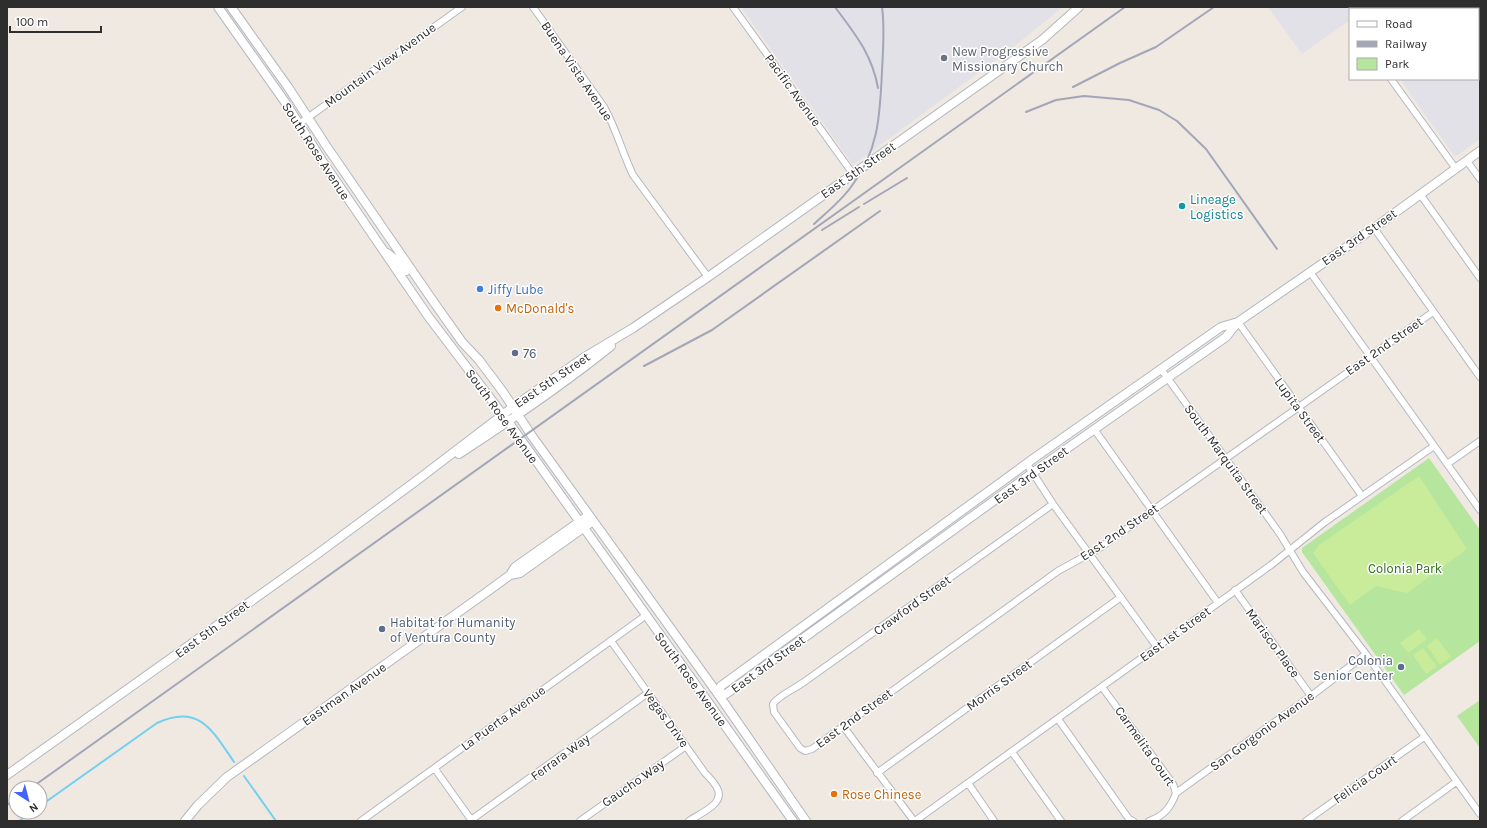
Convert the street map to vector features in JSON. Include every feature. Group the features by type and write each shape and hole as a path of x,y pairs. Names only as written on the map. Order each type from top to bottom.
{"main road":[{"name":"South Rose Avenue","path":"218,7 428,316 508,422 792,821"},
{"name":"South Rose Avenue","path":"231,7 288,87 307,118 433,301 513,407 718,694 806,821"},
{"name":"East 5th Street","path":"7,775 316,555 416,481 502,414 583,358 633,328 708,277 1042,40 1079,7"},
{"name":"East 3rd Street","path":"1238,322 1221,327 1110,404 721,686 718,694 726,694 1094,429 1226,337 1238,322 1374,228 1480,151"},
{"path":"382,249 400,263 426,299 433,301"},
{"name":"East 5th Street","path":"416,481 518,415 586,367 633,328"},
{"name":"Eastman Avenue","path":"185,821 198,805 227,777 510,576 520,573 591,518"},
{"path":"708,702 718,694"},
{"path":"755,767 763,769 788,805 795,806"}],"street":[{"name":"Mountain View Avenue","path":"298,124 462,7"},
{"name":"Buena Vista Avenue","path":"533,7 604,106 611,120 626,161 633,174 708,277"},
{"name":"Pacific Avenue","path":"734,7 853,174"},
{"path":"1392,80 1456,169"},
{"path":"1467,161 1480,179"},
{"path":"1420,194 1480,278"},
{"path":"1374,228 1480,377"},
{"path":"1310,272 1480,510"},
{"name":"East 2nd Street","path":"805,751 812,749 1058,571 1098,549 1433,312"},
{"name":"Lupita Street","path":"1238,322 1362,496"},
{"name":"South Marquita Street","path":"1161,369 1280,534 1304,572 1366,654 1480,814"},
{"path":"1110,404 1117,413"},
{"path":"1094,429 1218,603"},
{"path":"1447,464 1480,441"},
{"name":"East 1st Street","path":"914,821 1218,603 1325,522 1434,446"},
{"path":"1027,464 1053,504 1157,647"},
{"name":"Crawford Street","path":"805,751 796,744 777,716 773,707 778,698 786,694 1053,504"},
{"name":"Marisco Place","path":"1235,590 1311,696"},
{"name":"Morris Street","path":"877,772 1120,597"},
{"name":"La Puerta Avenue","path":"361,821 646,616"},
{"name":"Vegas Drive","path":"611,641 705,773 716,786 719,795 716,804 689,821"},
{"name":"San Gorgonio Avenue","path":"1176,793 1311,696 1366,654"},
{"name":"Carmelita Court","path":"1102,687 1173,784 1176,793 1168,810 1149,821"},
{"name":"Ferrara Way","path":"472,820 648,694"},
{"path":"1058,718 1129,818 1134,821"},
{"path":"843,726 914,821"},
{"name":"Felicia Court","path":"1306,821 1424,737"},
{"name":"Gaucho Way","path":"580,821 686,746"},
{"path":"1012,752 1061,821"},
{"path":"435,769 472,820"},
{"path":"1402,821 1456,782"},
{"path":"968,783 994,821"},
{"path":"922,815 926,821"}],"shaded area":[{"path":"741,7 1063,7 1007,52 853,165"},
{"path":"1268,7 1480,7 1480,139 1455,157 1401,80 1479,80 1479,8 1349,8 1349,21 1302,54"}],"green space":[{"name":"Colonia Park","path":"1429,458 1480,530 1480,641 1404,695 1302,552 1302,548"},
{"path":"1419,476 1467,549 1407,593 1376,586 1350,605 1313,553 1319,545"},
{"path":"1419,629 1427,639 1408,653 1400,643"},
{"path":"1437,638 1451,657 1440,665 1427,646"},
{"path":"1423,648 1437,666 1426,674 1413,655"},
{"path":"1480,700 1480,748 1457,716"}],"waterway":[{"path":"48,800 157,723 172,718 184,716 194,718 203,723 219,740 234,762"},
{"path":"244,776 276,821"}],"railway":[{"path":"835,7 862,45 872,65 878,88"},
{"path":"814,224 838,202 851,187 867,160 873,146 879,117 880,102 884,39 882,7"},
{"path":"42,780 1125,7"},
{"path":"1073,87 1120,63 1156,47 1214,7"},
{"path":"1026,112 1056,100 1084,96 1129,100 1159,110 1177,121 1206,149 1277,249"},
{"path":"864,204 907,178"},
{"path":"822,230 859,207"},
{"path":"644,366 712,330 880,211"}],"place":[{"name":"New Progressive Missionary Church","path":"944,58"},
{"name":"Lineage Logistics","path":"1182,206"},
{"name":"Jiffy Lube","path":"480,289"},
{"name":"McDonald's","path":"498,308"},
{"name":"76","path":"515,353"},
{"name":"Habitat for Humanity of Ventura County","path":"382,629"},
{"name":"Colonia Senior Center","path":"1401,667"},
{"name":"Rose Chinese","path":"834,794"}]}
